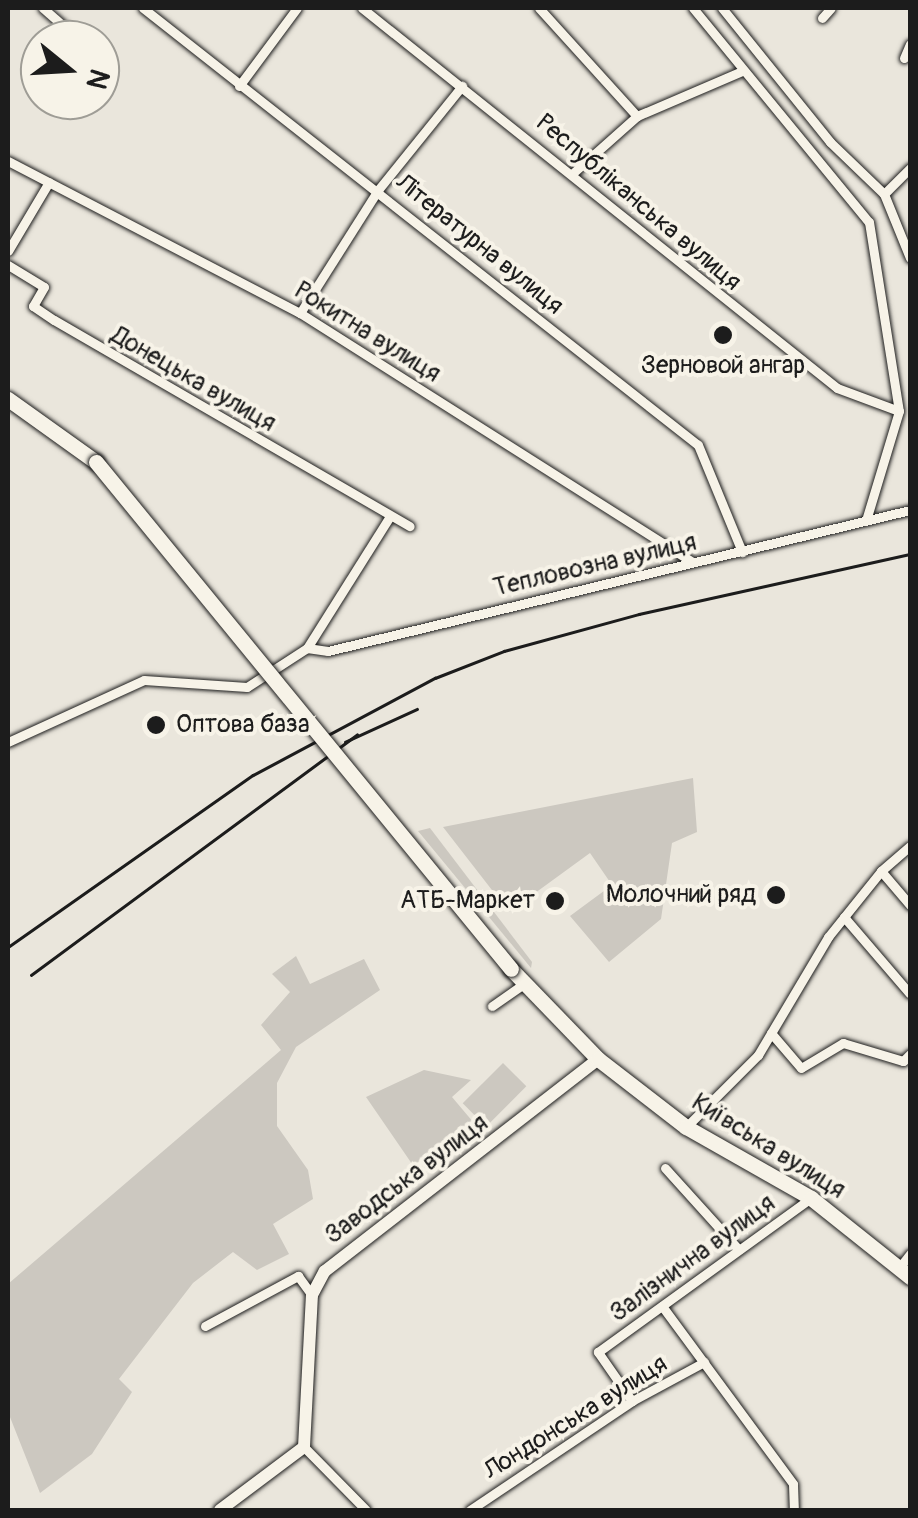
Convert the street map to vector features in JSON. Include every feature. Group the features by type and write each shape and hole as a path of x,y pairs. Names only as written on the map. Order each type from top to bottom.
{"main road":[{"name":"Київська вулиця","path":"8,399 96,462 512,970 598,1060 686,1127 810,1198 905,1273"}],"street":[{"name":"Літературна вулиця","path":"143,8 698,445 742,552"},
{"path":"239,86 297,8"},
{"name":"Республіканська вулиця","path":"362,8 837,388 899,411"},
{"path":"539,8 637,116"},
{"path":"693,8 869,222 899,411 866,520"},
{"path":"722,8 830,142 884,194 910,258"},
{"path":"822,18 832,8"},
{"path":"904,58 910,44"},
{"path":"573,173 637,116 742,71"},
{"path":"300,313 378,190 462,86"},
{"name":"Рокитна вулиця","path":"8,161 300,313 692,562"},
{"path":"884,194 910,168"},
{"path":"8,251 49,182"},
{"name":"Донецька вулиця","path":"8,266 44,287 32,306 410,526"},
{"name":"Тепловозна вулиця","path":"307,648 328,651 910,510"},
{"path":"8,742 144,680 247,687 293,662 307,648 390,516"},
{"path":"686,1127 758,1055 844,916 881,871 910,846"},
{"path":"881,871 910,905"},
{"path":"844,916 910,994"},
{"path":"492,1006 524,983"},
{"path":"771,1033 800,1068 843,1043 904,1061 910,1054"},
{"name":"Заводська вулиця","path":"312,1295 325,1271 598,1060"},
{"path":"665,1168 739,1250"},
{"name":"Залізнична вулиця","path":"632,1400 598,1352 810,1198"},
{"path":"905,1273 910,1254"},
{"path":"205,1326 298,1276 312,1295 304,1447 363,1510"},
{"path":"662,1306 793,1484 794,1510"},
{"name":"Лондонська вулиця","path":"470,1510 632,1400 704,1362"},
{"path":"220,1510 304,1447"},
{"path":"485,1500 494,1510"}],"shaded area":[{"path":"693,778 697,832 672,843 661,919 609,962 570,916 612,885 590,853 509,912 443,827"},
{"path":"430,828 532,962 531,968 418,831"},
{"path":"296,956 310,984 364,959 380,990 296,1047 277,1083 277,1126 308,1170 313,1199 273,1224 289,1254 257,1270 233,1252 193,1283 119,1379 132,1392 92,1454 40,1493 8,1412 8,1284 281,1050 261,1025 290,992 272,974"},
{"path":"503,1063 526,1086 486,1127 463,1103"},
{"path":"424,1070 471,1080 452,1097 479,1129 421,1177 366,1097"}],"railway":[{"path":"8,947 253,775 435,678 504,651 639,614 910,554"},
{"path":"345,742 417,709"},
{"path":"31,975 357,735"}],"place":[{"name":"Зерновой ангар","path":"723,335"},
{"name":"Оптова база","path":"156,725"},
{"name":"Молочний ряд","path":"776,895"},
{"name":"АТБ-Маркет","path":"555,901"}]}
